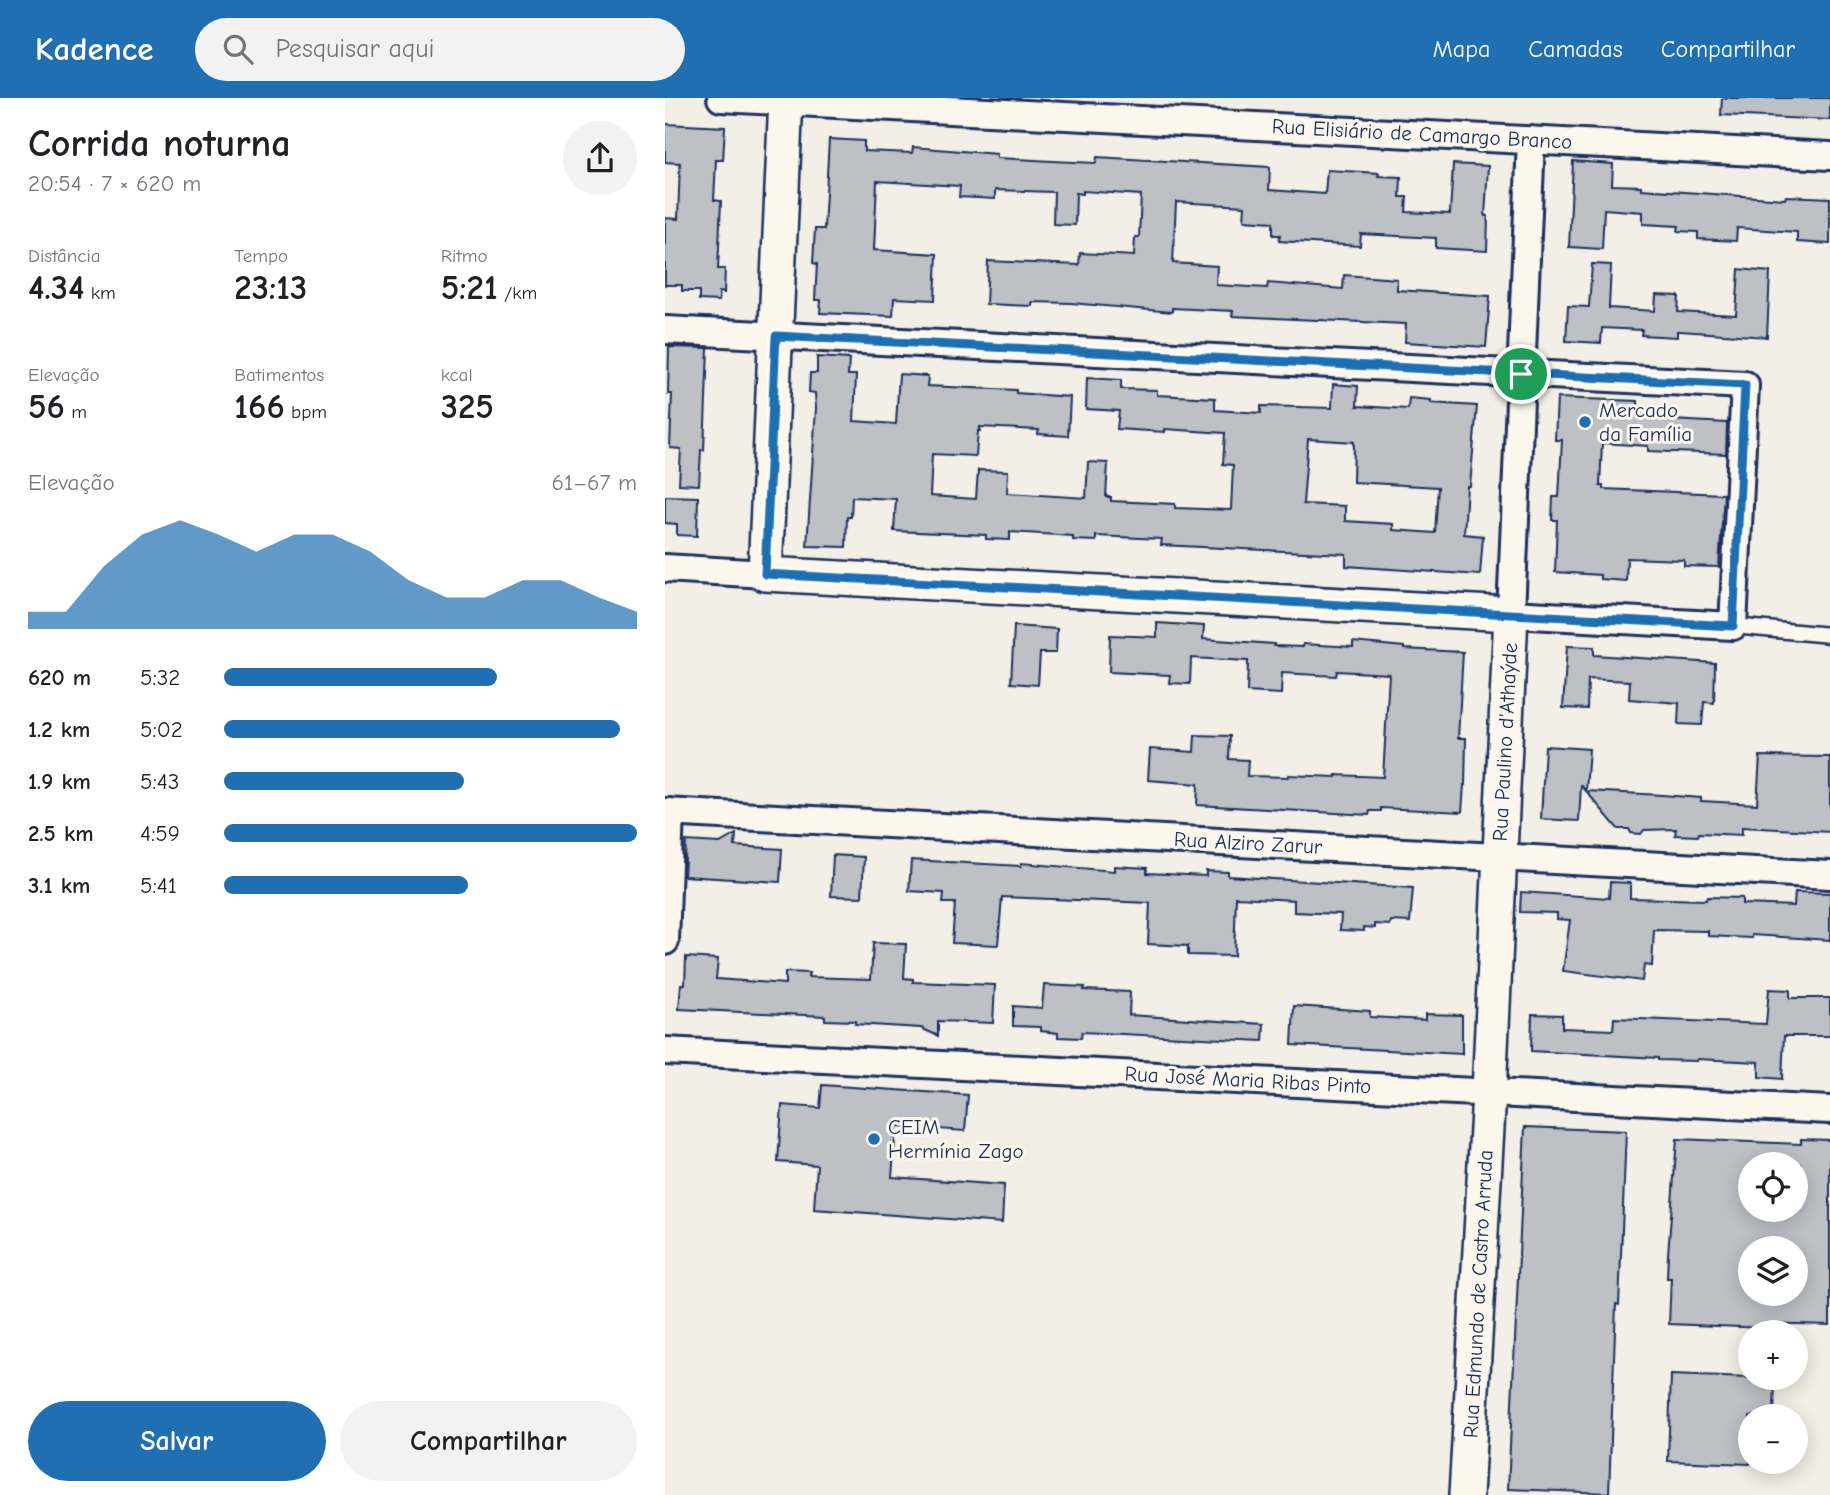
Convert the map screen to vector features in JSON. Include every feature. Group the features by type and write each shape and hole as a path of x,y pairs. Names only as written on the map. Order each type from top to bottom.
{"street":[{"name":"Rua Elisiário de Camargo Branco","path":"721,98 1830,156"},
{"path":"765,574 786,100"},
{"name":"Rua Paulino d'Athaýde","path":"1489,1093 1531,140"},
{"path":"665,330 1745,385 1733,626 665,568"},
{"path":"665,941 668,812"},
{"name":"Rua Alziro Zarur","path":"668,812 1830,875"},
{"name":"Rua José Maria Ribas Pinto","path":"665,1052 1830,1110"},
{"name":"Rua Edmundo de Castro Arruda","path":"1466,1495 1489,1093"}],"lane":[{"path":"1733,626 1830,635"}],"building":[{"path":"1722,98 1830,98 1830,120 1721,115"},
{"path":"665,124 725,127 723,160 716,160 714,200 721,201 718,269 725,269 724,293 719,292 719,301 699,300 699,291 682,291 682,285 665,285 665,218 678,219 680,163 665,162"},
{"path":"829,139 864,141 864,151 912,153 913,147 997,154 997,158 1096,163 1097,157 1270,167 1269,190 1325,194 1327,170 1379,173 1378,176 1401,177 1400,197 1407,197 1406,212 1450,214 1453,164 1488,166 1485,216 1488,216 1487,251 1436,248 1436,238 1361,234 1360,246 1279,241 1280,235 1273,235 1273,222 1244,220 1245,206 1176,202 1173,263 1217,266 1216,285 1267,288 1268,283 1343,289 1344,275 1397,279 1397,290 1490,296 1486,347 1405,342 1406,324 1232,316 1233,311 1172,308 1172,312 1071,303 1032,302 1032,306 986,304 988,261 1079,265 1080,253 1134,256 1135,237 1139,237 1141,195 1083,191 1083,194 1076,193 1075,225 1053,224 1054,192 995,190 995,199 959,197 960,186 877,181 874,250 937,254 935,300 894,298 893,316 820,313 821,300 815,300 817,264 813,263 815,229 824,229"},
{"path":"1573,161 1613,164 1612,185 1785,199 1786,196 1830,198 1830,244 1797,242 1797,232 1737,228 1736,241 1698,239 1698,232 1678,231 1679,226 1643,224 1643,212 1604,209 1602,249 1569,247"},
{"path":"1592,264 1611,265 1609,308 1655,311 1656,295 1679,296 1678,312 1736,315 1739,269 1770,272 1767,337 1677,331 1677,337 1641,335 1642,330 1602,328 1601,343 1566,341 1568,306 1589,307"},
{"path":"669,347 708,348 704,450 701,450 699,485 679,484 681,449 670,448 672,394 668,394"},
{"path":"817,357 849,359 848,375 856,375 854,421 896,424 899,374 928,376 927,386 1016,390 1016,393 1070,397 1068,436 1038,434 1039,430 980,427 976,456 932,454 930,496 976,499 978,470 1008,471 1007,493 1086,498 1088,462 1108,463 1106,497 1111,497 1111,501 1175,504 1175,508 1231,510 1233,465 1223,464 1225,433 1117,429 1119,411 1086,409 1087,378 1121,380 1121,389 1157,390 1157,395 1215,398 1215,410 1261,413 1261,406 1332,408 1333,384 1358,386 1357,406 1408,409 1409,398 1431,400 1431,403 1477,406 1464,534 1483,536 1480,575 1346,566 1346,554 1161,545 1162,539 1096,536 1096,541 1073,540 1073,536 1010,532 1010,540 986,539 986,535 894,531 896,499 852,497 851,517 847,517 846,547 807,546 816,408 815,393 809,392 810,373 817,373","holes":["1308,439 1354,442 1353,482 1438,487 1435,533 1393,530 1393,524 1345,521 1345,506 1303,504"]},
{"path":"1557,398 1638,401 1638,411 1673,413 1672,420 1727,423 1726,454 1648,451 1648,446 1602,443 1600,486 1603,486 1603,489 1724,494 1719,567 1684,566 1684,560 1627,558 1626,581 1600,579 1600,575 1555,572 1557,520 1552,520 1553,497 1559,497 1562,440 1555,440"},
{"path":"665,496 698,497 697,536 677,535 677,524 665,523"},
{"path":"1157,623 1204,626 1203,639 1274,646 1303,647 1303,644 1353,647 1353,642 1404,649 1463,652 1458,738 1466,738 1462,812 1381,808 1381,811 1370,811 1369,815 1197,805 1198,784 1148,780 1150,749 1194,752 1195,735 1230,736 1229,759 1248,760 1247,776 1383,777 1389,674 1337,671 1336,676 1282,673 1281,694 1247,692 1248,661 1191,658 1190,684 1169,683 1170,675 1109,672 1110,635 1157,637"},
{"path":"1014,626 1057,629 1056,653 1040,653 1038,685 1011,683"},
{"path":"1567,646 1594,647 1594,655 1715,663 1714,703 1704,702 1702,725 1678,724 1679,703 1629,699 1630,681 1588,679 1587,709 1563,708"},
{"path":"1545,746 1589,749 1586,791 1581,785 1579,821 1541,819"},
{"path":"1760,756 1830,757 1830,832 1742,827 1742,835 1675,835 1676,829 1631,833 1629,829 1618,829 1586,791 1757,804"},
{"path":"736,834 735,846 782,849 780,882 684,876 686,841 720,843"},
{"path":"833,855 864,857 862,897 831,896"},
{"path":"911,860 1021,866 1021,863 1114,871 1114,866 1147,868 1147,873 1206,876 1206,871 1228,872 1228,876 1413,888 1410,922 1375,924 1375,928 1364,927 1364,931 1340,930 1341,914 1294,912 1294,900 1236,897 1234,956 1188,955 1188,946 1148,944 1150,903 1002,897 998,945 952,943 955,903 943,903 944,893 909,891"},
{"path":"1610,882 1630,883 1630,898 1742,898 1742,904 1794,906 1795,892 1830,893 1830,940 1752,935 1752,938 1708,936 1708,931 1654,930 1652,966 1644,965 1642,981 1563,971 1570,920 1557,919 1557,913 1520,912 1521,892 1609,898"},
{"path":"873,943 906,944 904,978 913,979 913,982 995,985 993,1023 938,1021 938,1036 921,1028 855,1024 855,1021 825,1020 825,1016 679,1009 681,984 685,984 686,957 718,959 716,979 785,984 785,972 809,973 808,977 871,979"},
{"path":"1044,985 1130,992 1129,1015 1264,1024 1263,1041 1082,1032 1081,1038 1058,1037 1058,1033 1041,1031 1041,1027 1013,1026 1013,1006 1042,1008"},
{"path":"1769,989 1790,990 1790,998 1830,998 1830,1036 1784,1036 1782,1079 1759,1077 1759,1062 1658,1060 1531,1051 1532,1014 1562,1015 1562,1028 1613,1030 1614,1018 1766,1024"},
{"path":"1294,1006 1370,1011 1370,1017 1425,1020 1425,1014 1462,1015 1462,1054 1292,1045"},
{"path":"822,1085 968,1095 965,1131 896,1126 892,1177 1004,1185 1002,1223 814,1209 817,1165 778,1162 782,1105 820,1108"},
{"path":"1525,1127 1626,1131 1609,1493 1508,1489"},
{"path":"1677,1139 1801,1144 1801,1139 1830,1140 1830,1325 1808,1324 1808,1320 1738,1320 1738,1327 1669,1324 1671,1278 1667,1278"},
{"path":"1671,1375 1738,1378 1738,1390 1775,1390 1774,1404 1738,1404 1738,1464 1668,1461"}],"place":[{"name":"Mercado da Família","path":"1585,422"},
{"name":"CEIM Hermínia Zago","path":"874,1139"}],"route":[{"path":"776,336 1521,374 1745,385 1733,626 765,574 776,336"}]}
